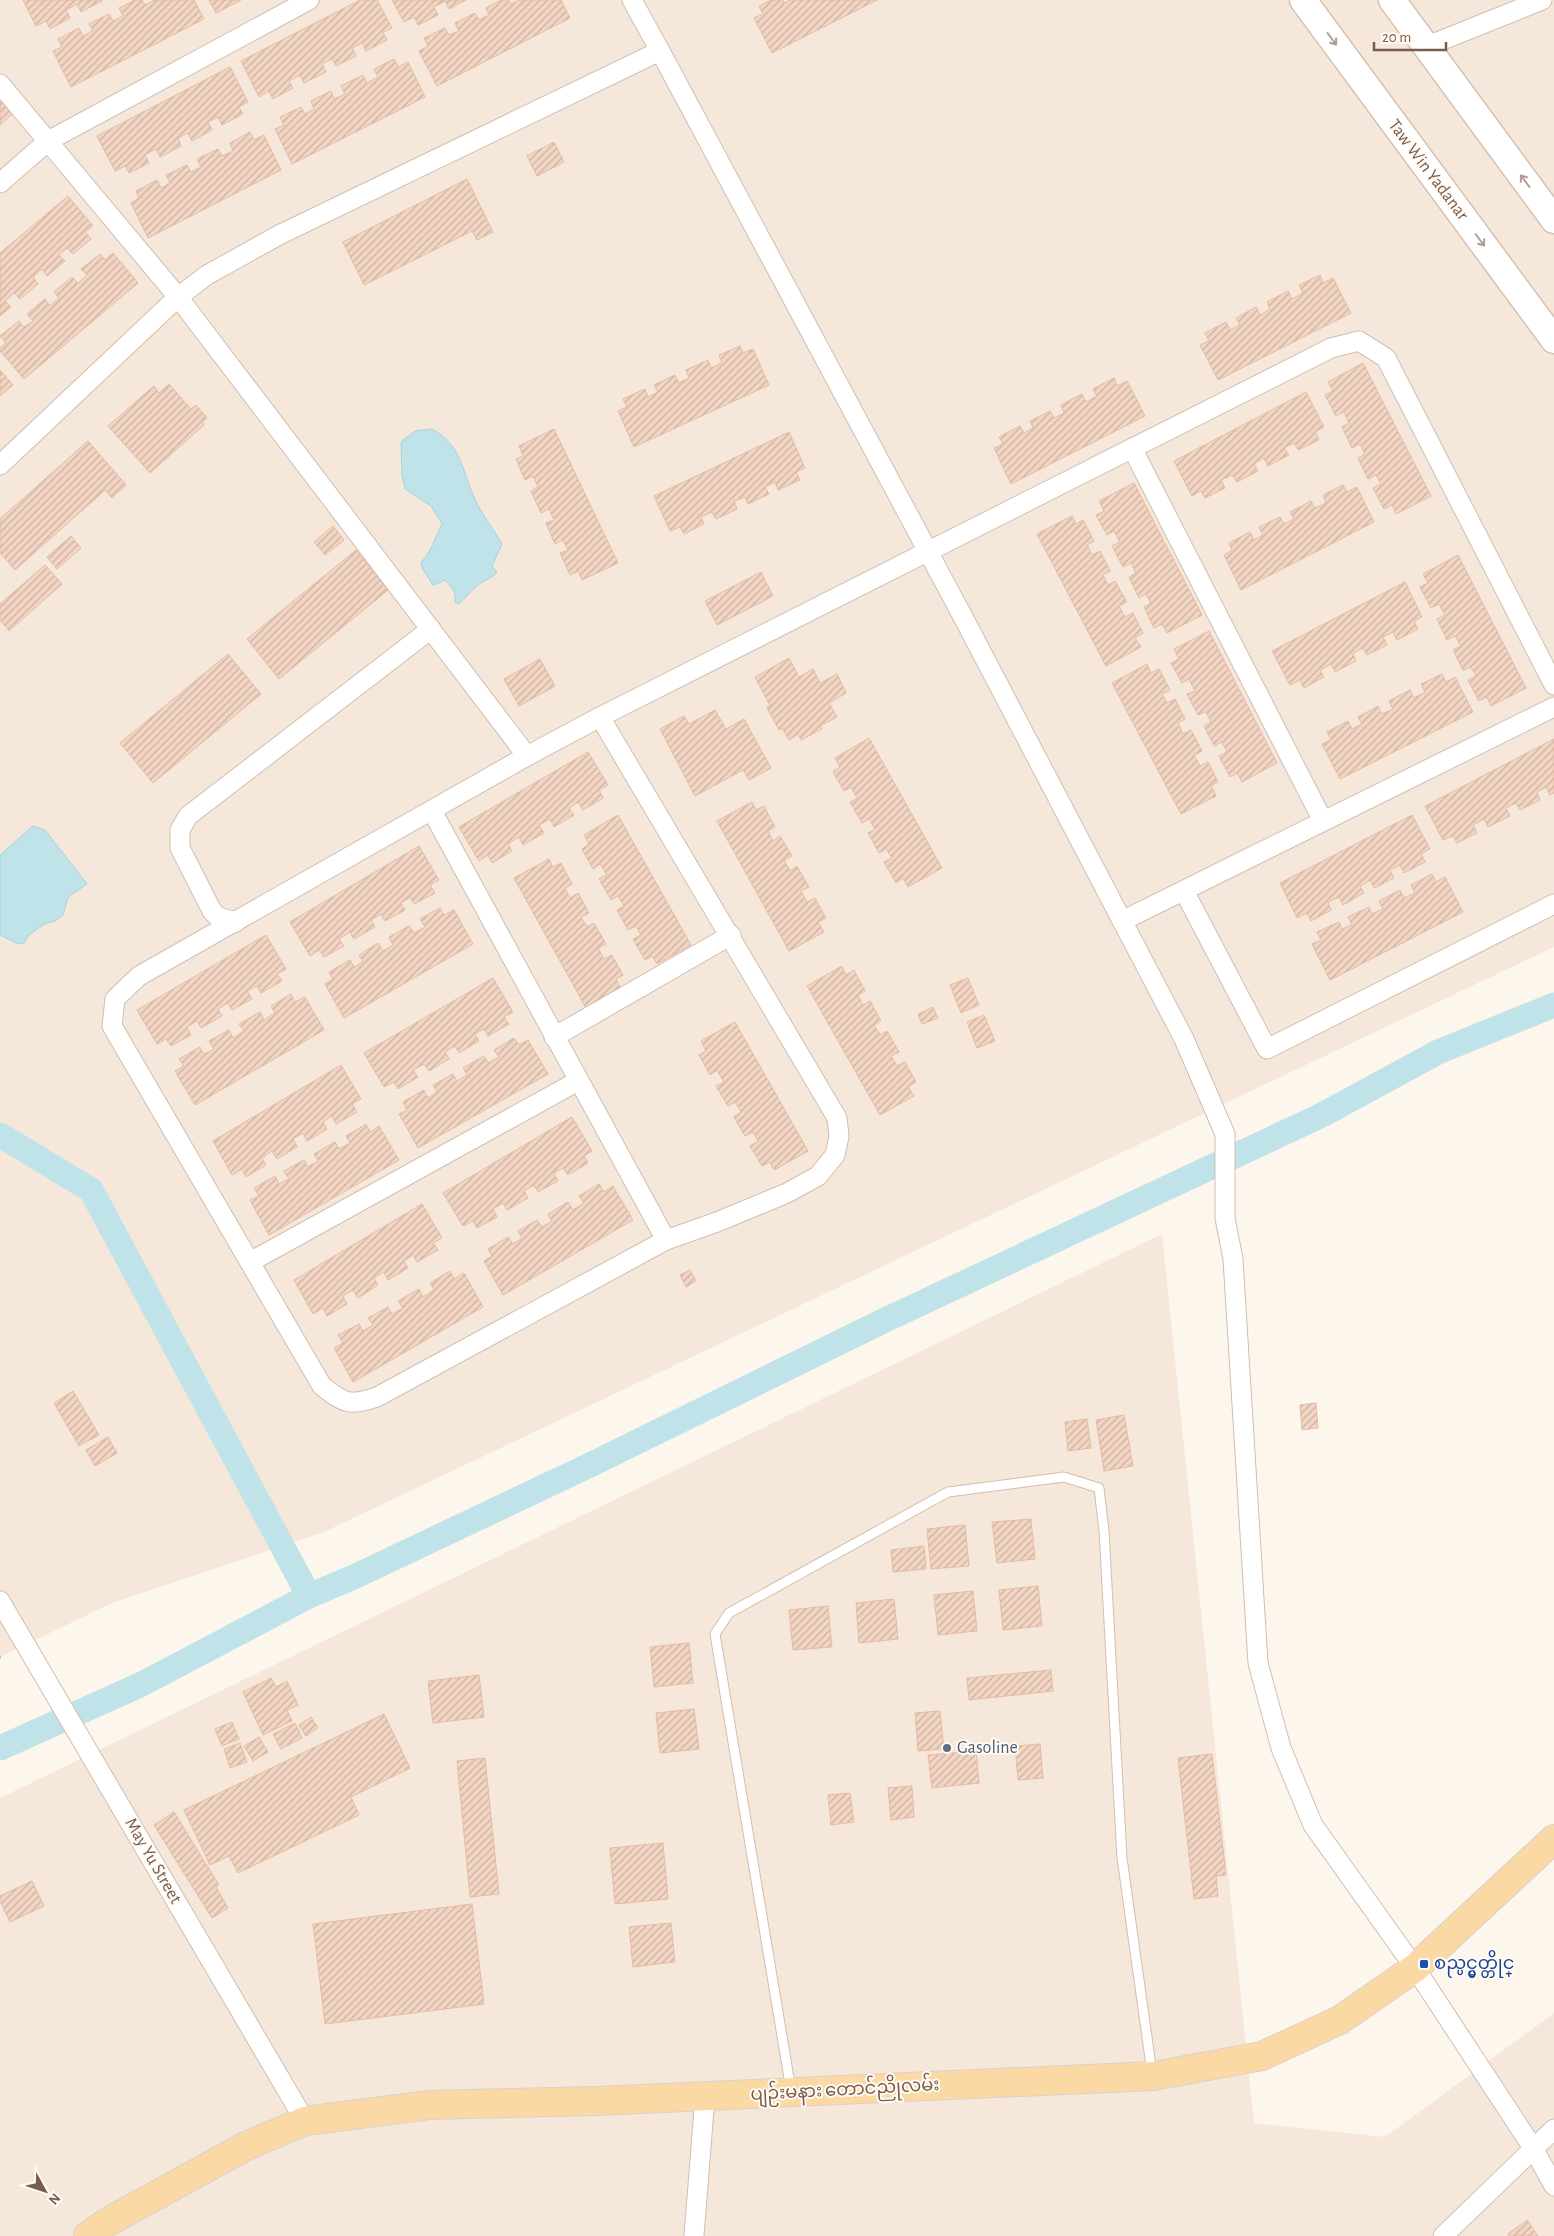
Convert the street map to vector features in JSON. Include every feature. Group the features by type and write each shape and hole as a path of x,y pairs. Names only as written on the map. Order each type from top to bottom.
{"main road":[{"name":"Taw Win Yadanar","path":"1303,0 1554,340"},
{"path":"1392,0 1554,220"},
{"name":"ပျဉ်းမနား တောင်ညိုလမ်း","path":"88,2236 106,2223 246,2146 305,2121 429,2105 791,2093 1152,2076 1262,2056 1340,2020 1415,1968 1554,1839"}],"street":[{"path":"0,184 48,141 309,0"},
{"path":"632,0 928,550 1184,1039 1225,1134 1225,1218 1233,1259 1258,1663 1281,1748 1313,1826 1415,1968 1533,2148 1554,2186"},
{"path":"1425,46 1542,0"},
{"path":"0,465 178,297 207,275 279,235 660,50"},
{"path":"0,84 178,297 527,756"},
{"path":"600,717 837,1118 839,1136 835,1155 818,1176 787,1193 666,1240 378,1397 357,1404 340,1399 322,1386 112,1026 115,999 139,976 527,756 600,717 1331,348 1359,341 1386,358 1554,685"},
{"path":"1132,448 1323,821"},
{"path":"236,922 218,917 212,911 180,848 180,830 188,816 431,629"},
{"path":"1122,921 1554,707"},
{"path":"432,811 578,1082 666,1240"},
{"path":"1184,890 1267,1049 1554,904"},
{"path":"554,1037 730,935"},
{"path":"250,1262 578,1082"},
{"name":"May Yu Street","path":"1,1606 305,2121"},
{"path":"694,2236 705,2096"},
{"path":"1443,2236 1554,2129"}],"lane":[{"path":"791,2093 714,1634 729,1612 948,1492 1064,1477 1099,1488 1104,1531 1122,1858 1152,2076"}],"shaded area":[{"path":"0,0 1554,0 1554,947 324,1532 112,1603 0,1657"},
{"path":"1162,1234 1254,2123 1385,2137 1554,2013 1554,2236 0,2236 0,1798"}],"water":[{"path":"432,429 442,436 455,450 477,503 502,544 492,566 497,572 479,584 458,604 455,602 453,590 445,580 433,585 422,568 421,563 429,552 442,524 431,506 405,489 402,474 401,442 415,431"},
{"path":"33,826 45,830 87,884 68,897 63,915 55,921 44,924 29,935 24,943 19,944 0,935 0,855"}],"building":[{"path":"23,0 102,1 81,12 77,4 66,10 70,18 50,29 46,21 36,26"},
{"path":"135,0 142,0 145,5 154,0 194,0 204,19 71,87 53,51 62,47 58,39 79,28 83,36 93,31 89,24 109,14 113,21 123,16 119,8"},
{"path":"209,0 241,0 216,13"},
{"path":"360,0 377,0 392,28 383,32 387,40 366,51 362,43 352,48 356,56 336,66 332,59 322,64 326,72 304,83 300,75 289,81 293,88 273,99 269,91 259,97 241,61"},
{"path":"392,0 466,0 449,9 445,1 434,7 438,15 418,25 414,17 404,22"},
{"path":"501,0 509,0 511,4 519,0 561,0 570,18 437,86 419,51 428,46 424,38 445,28 449,35 459,31 455,23 475,13 479,20 489,15 486,8"},
{"path":"771,0 783,0 784,3 790,0 877,0 772,53 754,18 763,14 759,6"},
{"path":"394,59 398,67 408,62 425,97 292,164 275,129 284,125 280,117 301,107 305,114 314,109 311,101 331,91 334,99 345,94 341,86 363,75 367,83 378,77 374,69"},
{"path":"230,67 248,102 239,107 243,114 222,125 218,117 208,122 212,130 192,141 188,133 178,138 181,146 160,157 156,149 145,155 149,163 129,173 125,166 115,171 97,136"},
{"path":"0,96 14,112 0,125"},
{"path":"250,132 254,140 264,135 281,170 148,238 131,203 139,198 136,191 157,180 161,188 170,183 166,175 187,165 191,172 201,167 197,159 218,149 222,156 233,151 230,143"},
{"path":"554,142 564,162 537,176 527,156"},
{"path":"467,179 493,232 477,240 472,231 364,285 343,242"},
{"path":"68,196 93,226 85,232 91,239 73,254 67,248 59,255 65,261 47,276 42,269 33,277 38,284 20,299 14,293 5,301 11,307 0,316 0,253"},
{"path":"113,253 138,283 24,379 0,351 0,348 6,343 0,336 19,321 24,327 33,321 27,314 45,299 50,306 59,298 54,292 72,277 78,283 87,275 81,269 100,254 105,260"},
{"path":"1320,275 1323,283 1333,278 1351,313 1218,380 1200,345 1209,341 1205,333 1226,322 1230,330 1240,325 1236,318 1256,307 1260,315 1270,309 1267,302 1288,291 1292,299 1303,293 1299,285"},
{"path":"740,346 743,353 753,349 769,385 634,447 618,411 627,407 623,399 645,389 648,397 658,392 654,385 675,375 679,383 689,378 686,370 708,360 711,368 722,363 719,355"},
{"path":"1363,363 1431,496 1396,514 1392,505 1384,509 1373,488 1381,484 1376,475 1368,479 1358,458 1365,454 1360,444 1352,448 1342,427 1349,423 1344,412 1336,416 1325,395 1333,391 1328,382"},
{"path":"0,370 13,385 0,396"},
{"path":"1114,378 1117,386 1127,381 1145,416 1011,484 994,448 1003,444 999,437 1020,426 1024,433 1033,428 1030,421 1050,411 1054,418 1064,413 1061,405 1082,394 1086,402 1097,396 1093,389"},
{"path":"169,384 191,409 196,405 207,418 202,422 204,425 150,473 108,426 154,386 159,393"},
{"path":"1306,392 1324,427 1315,432 1319,440 1298,450 1294,443 1284,448 1289,455 1268,466 1264,458 1254,464 1258,471 1237,482 1232,475 1221,480 1225,488 1205,498 1201,491 1192,496 1174,461"},
{"path":"554,429 618,563 582,580 578,571 570,575 560,553 568,550 563,540 555,544 546,523 554,520 549,509 541,513 531,491 538,487 533,476 525,480 516,459 523,456 519,446"},
{"path":"789,432 805,468 796,472 800,480 778,490 775,482 765,487 769,494 748,504 745,497 734,501 737,509 716,519 712,512 701,517 704,524 684,534 680,527 670,531 654,496"},
{"path":"88,441 126,485 112,498 105,490 15,570 0,553 0,519"},
{"path":"1134,483 1202,615 1167,633 1162,624 1154,628 1144,607 1151,603 1146,594 1139,598 1129,577 1136,573 1131,563 1123,567 1112,546 1120,542 1114,531 1107,535 1096,515 1104,511 1099,501"},
{"path":"1343,485 1347,492 1357,487 1374,522 1241,590 1224,555 1232,550 1229,543 1250,532 1254,540 1263,535 1259,527 1280,517 1284,524 1294,519 1290,512 1311,501 1315,508 1326,503 1323,495"},
{"path":"1072,516 1076,524 1083,520 1094,541 1087,545 1092,555 1100,551 1110,571 1103,575 1108,585 1115,581 1127,602 1119,606 1125,617 1133,613 1143,633 1135,638 1141,647 1106,666 1037,534"},
{"path":"333,526 344,540 325,555 314,542"},
{"path":"71,536 81,548 57,569 47,557"},
{"path":"356,550 388,590 279,679 247,639"},
{"path":"1458,555 1526,688 1491,706 1487,697 1479,701 1468,680 1476,676 1471,667 1463,670 1453,650 1461,646 1455,636 1447,640 1437,619 1445,615 1439,604 1431,608 1420,587 1428,583 1423,574"},
{"path":"45,565 62,584 9,631 0,620 0,604"},
{"path":"761,572 773,596 717,625 705,601"},
{"path":"1405,582 1422,617 1414,621 1418,629 1397,640 1393,632 1383,637 1387,645 1367,655 1363,648 1353,653 1356,661 1335,672 1331,664 1320,670 1324,677 1304,688 1300,680 1290,685 1272,651"},
{"path":"1209,631 1277,763 1242,782 1237,773 1230,777 1219,756 1227,752 1222,742 1214,746 1204,726 1211,722 1206,712 1198,715 1187,694 1195,691 1189,679 1182,683 1171,663 1179,659 1174,649"},
{"path":"228,654 261,694 153,783 120,743"},
{"path":"789,658 799,677 813,669 820,683 837,674 846,693 829,703 837,717 820,726 822,729 801,740 798,734 789,740 782,728 779,730 767,708 770,706 755,677"},
{"path":"540,659 555,686 519,706 504,679"},
{"path":"1147,664 1151,673 1159,669 1170,690 1162,694 1167,703 1175,699 1185,719 1178,723 1183,734 1191,730 1202,751 1194,755 1200,766 1208,762 1218,782 1211,786 1216,796 1181,814 1112,683"},
{"path":"1442,674 1446,682 1455,677 1473,712 1340,779 1322,744 1331,740 1327,732 1348,721 1352,729 1362,724 1358,717 1378,706 1382,714 1393,709 1389,701 1410,690 1414,698 1425,692 1421,684"},
{"path":"715,710 726,729 744,719 771,768 749,780 743,770 695,796 660,729 684,716 689,724"},
{"path":"869,738 942,868 908,887 903,878 896,883 884,862 892,858 886,849 879,853 868,833 875,829 869,819 862,823 850,802 857,798 851,787 844,791 833,772 840,767 835,758"},
{"path":"1554,739 1554,793 1550,795 1546,787 1537,792 1540,800 1520,810 1516,803 1506,808 1510,816 1488,827 1484,819 1473,825 1477,833 1457,843 1453,836 1443,840 1425,806"},
{"path":"588,752 608,785 599,790 603,798 583,810 578,802 569,808 574,815 554,827 550,819 539,825 544,833 523,845 519,837 508,844 512,851 492,863 488,855 479,861 459,827"},
{"path":"752,802 756,810 764,806 775,827 768,831 773,841 780,836 792,856 784,860 790,871 797,866 809,887 801,891 807,902 815,898 826,918 818,922 824,932 789,951 717,821"},
{"path":"618,815 691,945 657,964 652,956 645,960 633,939 641,935 636,926 628,930 617,910 624,906 618,896 611,900 599,879 607,875 600,864 593,869 582,849 589,844 584,835"},
{"path":"1412,815 1430,849 1421,854 1425,862 1404,873 1400,865 1390,870 1394,878 1374,888 1370,880 1360,886 1364,893 1343,905 1339,897 1328,902 1331,910 1311,921 1307,913 1297,918 1280,883"},
{"path":"419,846 439,880 430,885 435,893 414,904 410,897 401,903 405,910 385,921 381,914 371,920 375,927 354,939 350,932 339,939 344,946 324,957 319,950 310,956 290,922"},
{"path":"549,859 553,867 561,863 572,884 565,888 570,898 578,893 589,913 581,917 587,927 594,923 606,944 598,948 604,959 612,955 623,975 616,979 621,989 586,1008 514,878"},
{"path":"1432,874 1436,882 1445,877 1463,912 1330,980 1312,944 1321,940 1317,932 1339,922 1342,929 1352,925 1348,917 1369,907 1372,914 1383,909 1379,901 1400,890 1404,898 1415,893 1411,885"},
{"path":"440,908 444,915 454,910 473,944 344,1018 325,984 333,979 329,972 350,960 354,967 363,962 359,955 378,943 383,951 393,945 389,937 409,926 414,933 425,927 420,919"},
{"path":"266,935 286,969 277,974 282,981 261,993 257,986 247,991 252,999 232,1010 228,1003 218,1009 222,1016 201,1028 197,1021 187,1027 191,1035 171,1046 166,1039 157,1044 137,1010"},
{"path":"842,966 846,975 854,970 865,991 858,995 863,1005 870,1001 881,1021 874,1025 880,1035 887,1031 899,1052 891,1056 897,1066 905,1062 916,1082 908,1087 914,1096 880,1115 807,986"},
{"path":"493,978 513,1012 504,1017 509,1024 488,1036 484,1029 475,1034 479,1041 459,1053 455,1046 445,1052 449,1059 429,1071 424,1064 413,1070 418,1077 398,1089 394,1082 384,1087 364,1053"},
{"path":"968,978 979,1005 961,1013 950,985"},
{"path":"291,994 295,1002 305,997 324,1030 195,1105 175,1071 184,1066 179,1059 200,1047 204,1054 214,1049 209,1041 229,1030 233,1038 244,1031 239,1024 260,1012 264,1020 275,1013 271,1006"},
{"path":"933,1007 938,1018 922,1024 918,1014"},
{"path":"984,1015 995,1041 977,1048 967,1022"},
{"path":"735,1022 808,1151 774,1170 770,1162 762,1166 750,1146 758,1141 753,1132 745,1136 734,1117 741,1112 735,1102 728,1106 716,1086 724,1082 717,1070 710,1075 699,1055 706,1051 701,1041"},
{"path":"514,1038 519,1045 528,1040 548,1074 418,1148 399,1114 407,1110 403,1102 424,1090 428,1098 437,1092 433,1085 453,1074 457,1081 467,1075 463,1068 484,1056 488,1063 499,1057 494,1050"},
{"path":"341,1065 361,1099 352,1104 357,1112 336,1124 332,1116 323,1122 327,1129 307,1141 303,1133 293,1139 297,1147 277,1159 272,1151 262,1158 266,1165 246,1177 242,1169 232,1175 213,1141"},
{"path":"572,1117 592,1151 584,1156 588,1163 568,1175 563,1168 554,1173 558,1181 538,1192 534,1185 524,1191 528,1198 507,1210 503,1203 493,1209 497,1217 477,1228 473,1221 463,1226 443,1193"},
{"path":"366,1124 370,1132 379,1126 399,1160 269,1235 250,1200 259,1196 254,1188 275,1176 279,1184 289,1179 284,1171 304,1160 308,1167 318,1161 314,1154 335,1142 339,1149 350,1143 346,1136"},
{"path":"599,1184 604,1192 613,1186 633,1220 503,1295 484,1261 492,1256 488,1249 508,1237 513,1244 522,1238 518,1231 537,1220 542,1227 552,1221 548,1214 568,1202 573,1210 584,1203 579,1196"},
{"path":"422,1204 442,1238 433,1243 438,1250 417,1262 413,1255 404,1261 408,1268 388,1280 384,1272 374,1278 378,1285 358,1298 353,1290 343,1296 347,1304 327,1316 323,1308 313,1314 294,1280"},
{"path":"690,1270 696,1281 686,1287 680,1275"},
{"path":"450,1271 454,1279 464,1273 483,1307 353,1382 334,1348 343,1343 338,1335 359,1324 363,1331 373,1325 368,1318 388,1307 392,1314 403,1308 398,1301 419,1289 423,1297 434,1290 430,1283"},
{"path":"73,1391 99,1435 79,1446 54,1403"},
{"path":"1316,1403 1318,1428 1302,1430 1300,1405"},
{"path":"1124,1415 1133,1466 1104,1471 1096,1420"},
{"path":"1087,1419 1091,1448 1068,1451 1065,1422"},
{"path":"108,1437 117,1453 95,1466 86,1450"},
{"path":"1031,1519 1035,1559 997,1563 992,1522"},
{"path":"965,1525 969,1566 931,1569 927,1529"},
{"path":"924,1546 926,1569 893,1572 891,1550"},
{"path":"1038,1586 1042,1626 1003,1630 999,1590"},
{"path":"973,1591 977,1631 938,1635 934,1595"},
{"path":"894,1599 898,1639 859,1643 856,1603"},
{"path":"828,1606 832,1647 793,1650 789,1610"},
{"path":"689,1643 693,1683 654,1687 650,1647"},
{"path":"1051,1670 1053,1691 969,1700 967,1678"},
{"path":"479,1675 484,1717 433,1723 428,1681"},
{"path":"271,1678 276,1687 287,1681 298,1705 287,1710 292,1721 263,1735 243,1692"},
{"path":"694,1709 699,1749 660,1753 656,1713"},
{"path":"940,1711 944,1749 918,1751 915,1713"},
{"path":"384,1714 410,1768 351,1797 359,1815 238,1873 229,1856 210,1865 184,1810"},
{"path":"311,1717 318,1728 306,1736 299,1725"},
{"path":"232,1722 239,1739 222,1746 215,1729"},
{"path":"295,1723 302,1738 281,1749 273,1734"},
{"path":"259,1737 268,1752 253,1761 244,1746"},
{"path":"240,1743 247,1762 230,1768 224,1749"},
{"path":"1040,1744 1043,1778 1018,1780 1015,1746"},
{"path":"976,1751 979,1783 932,1788 928,1755"},
{"path":"1212,1754 1226,1875 1216,1876 1218,1896 1194,1899 1178,1758"},
{"path":"485,1758 499,1894 470,1897 457,1761"},
{"path":"912,1786 914,1817 891,1820 888,1788"},
{"path":"850,1793 854,1822 831,1825 828,1795"},
{"path":"174,1812 219,1885 216,1887 228,1908 212,1918 154,1825"},
{"path":"663,1843 668,1899 615,1904 610,1848"},
{"path":"32,1881 44,1906 10,1922 0,1901 0,1896"},
{"path":"472,1904 484,2004 325,2024 313,1924"},
{"path":"671,1923 675,1962 633,1967 629,1927"},
{"path":"1527,2220 1538,2236 1509,2236 1508,2234"}],"waterway":[{"path":"0,1748 142,1684 309,1596 356,1576 590,1465 881,1322 1322,1115 1438,1052 1554,1005"},
{"path":"0,1135 91,1190 309,1596"}],"place":[{"name":"Gasoline","path":"947,1748"},
{"name":"စည္ပင္မွတ္တိုင္","path":"1424,1964"}]}
